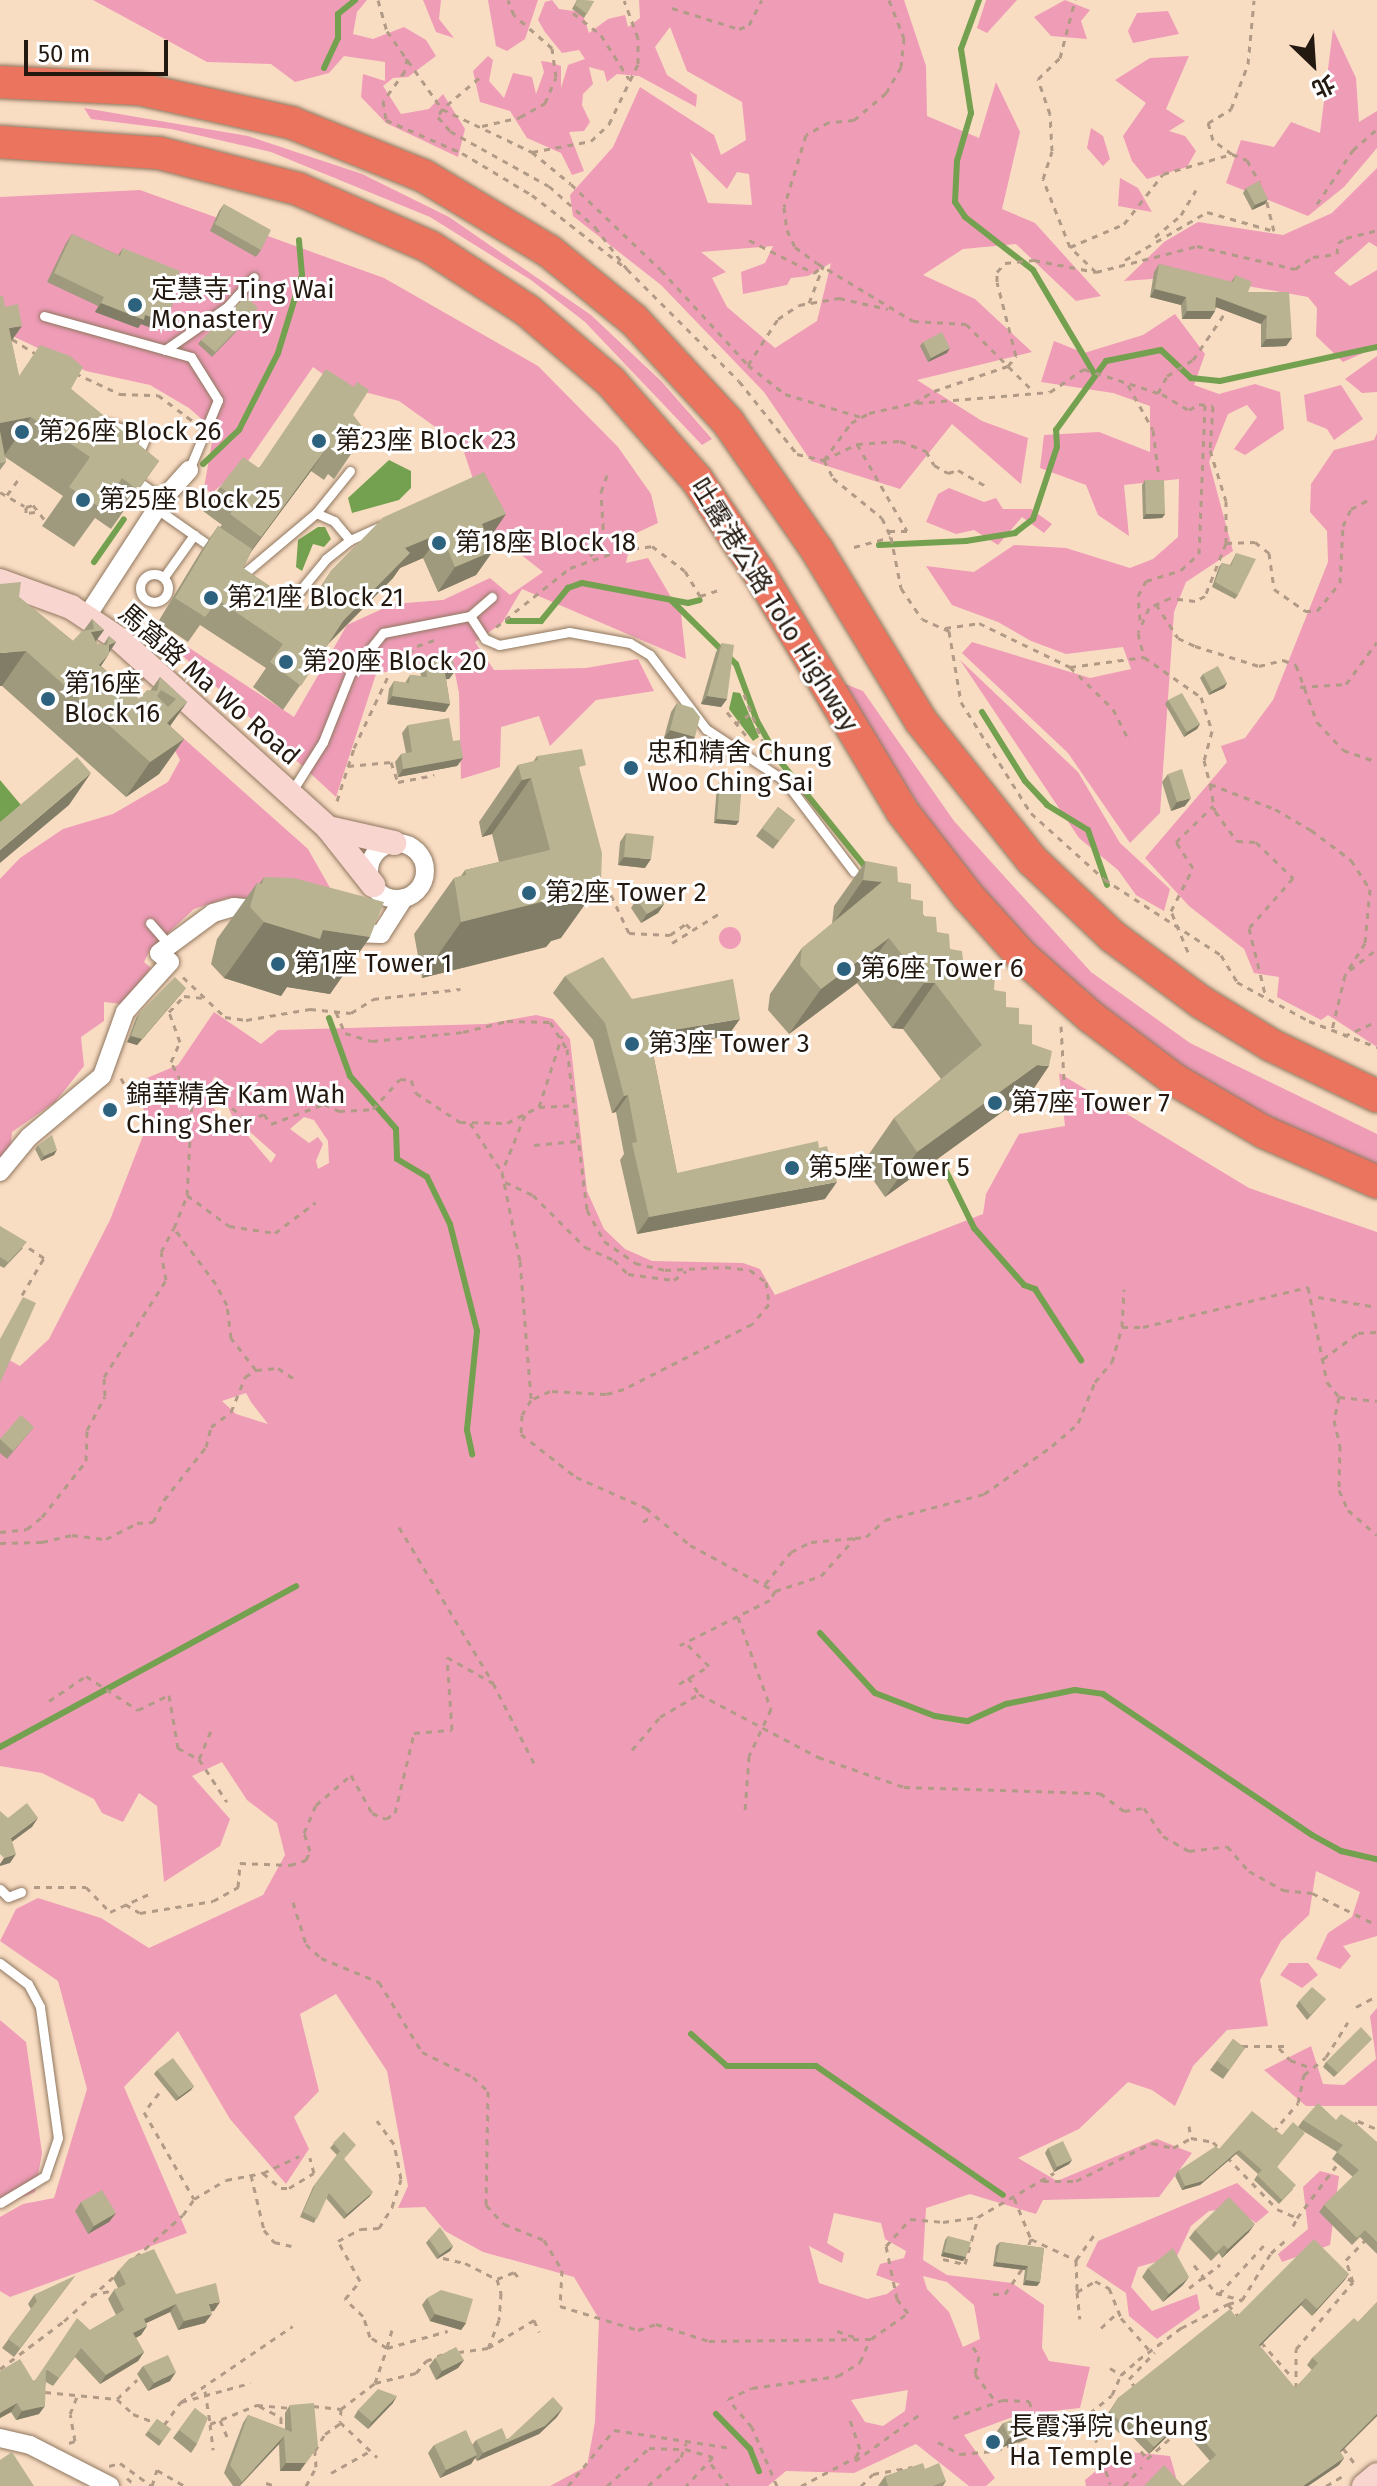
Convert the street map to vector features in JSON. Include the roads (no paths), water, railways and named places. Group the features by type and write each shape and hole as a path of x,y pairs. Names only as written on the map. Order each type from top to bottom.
{"highway":[{"path":"0,82 139,89 292,123 424,176 558,258 634,320 728,422 809,538 921,721 1032,860 1112,936 1201,1002 1271,1045 1377,1096"},
{"name":"吐露港公路 Tolo Highway","path":"0,142 146,151 274,181 402,232 528,311 611,382 697,480 758,571 902,811 968,896 1022,956 1100,1025 1175,1080 1264,1132 1377,1182"}],"street":[{"path":"87,616 160,504 189,470"},
{"name":"馬窩路 Ma Wo Road","path":"0,581 87,616 148,664 328,828 373,885 387,897 404,898"},
{"name":"馬窩路 Ma Wo Road","path":"328,828 412,847 425,871 419,888 404,898 381,934 369,937 332,928"},
{"path":"373,885 372,859 394,843"},
{"path":"0,1172 29,1137 107,1068 125,1012 170,953 203,917 223,909 244,907 286,916"},
{"path":"0,2438 30,2445 110,2486"}],"lane":[{"path":"165,350 227,307 254,277"},
{"path":"44,316 191,357 213,387 216,412 189,470"},
{"path":"97,429 108,423 146,436 136,460"},
{"path":"120,468 194,535 220,553"},
{"path":"246,572 316,513 350,471"},
{"path":"316,513 334,521 350,540"},
{"path":"268,607 289,609 326,559 350,540 388,523"},
{"path":"164,577 194,535"},
{"path":"233,562 246,572 252,585"},
{"path":"291,794 323,742 350,674 383,633 470,616 492,597"},
{"path":"470,616 480,631 499,645 569,632 630,643 650,655 706,729 785,781 854,872"},
{"path":"111,704 148,664"},
{"path":"100,694 120,712"},
{"path":"150,923 170,953"},
{"path":"0,1889 8,1897 21,1892"},
{"path":"0,1963 28,1984 40,2007 58,2138 45,2176 0,2203"}],"waterway":[{"path":"324,68 338,38 338,14 355,0"},
{"path":"979,0 961,49 971,113 957,161 955,202 965,217 1033,270 1095,375"},
{"path":"203,464 239,430 278,353 302,275 299,240"},
{"path":"879,545 966,541 1015,533 1033,519 1057,447 1056,430 1106,361 1161,350 1191,378 1220,381 1377,347"},
{"path":"94,562 124,519"},
{"path":"508,621 541,621 568,588 582,583 688,603 700,600"},
{"path":"671,600 736,664 757,721 779,760 866,868"},
{"path":"982,712 1025,781 1047,805 1088,830 1107,885"},
{"path":"329,1018 350,1076 396,1129 397,1159 427,1177 450,1224 477,1331 467,1430 472,1454"},
{"path":"946,1171 974,1228 1024,1285 1035,1289 1081,1360"},
{"path":"0,1747 296,1586"},
{"path":"820,1633 875,1693 935,1716 968,1721 1006,1704 1075,1690 1103,1694 1312,1835 1341,1851 1377,1859"},
{"path":"691,2034 727,2066 816,2066 1003,2195"},
{"path":"716,2414 750,2449 759,2471"}],"place":[{"name":"定慧寺 Ting Wai Monastery","path":"135,305"},
{"name":"第26座 Block 26","path":"22,432"},
{"name":"第23座 Block 23","path":"319,441"},
{"name":"第25座 Block 25","path":"83,500"},
{"name":"第18座 Block 18","path":"439,543"},
{"name":"第21座 Block 21","path":"211,598"},
{"name":"第20座 Block 20","path":"286,662"},
{"name":"第16座 Block 16","path":"48,699"},
{"name":"忠和精舍 Chung Woo Ching Sai","path":"631,768"},
{"name":"第2座 Tower 2","path":"529,893"},
{"name":"第1座 Tower 1","path":"278,964"},
{"name":"第6座 Tower 6","path":"844,969"},
{"name":"第3座 Tower 3","path":"632,1044"},
{"name":"第7座 Tower 7","path":"995,1103"},
{"name":"錦華精舍 Kam Wah Ching Sher","path":"110,1110"},
{"name":"第5座 Tower 5","path":"792,1168"},
{"name":"長霞淨院 Cheung Ha Temple","path":"993,2442"}]}
